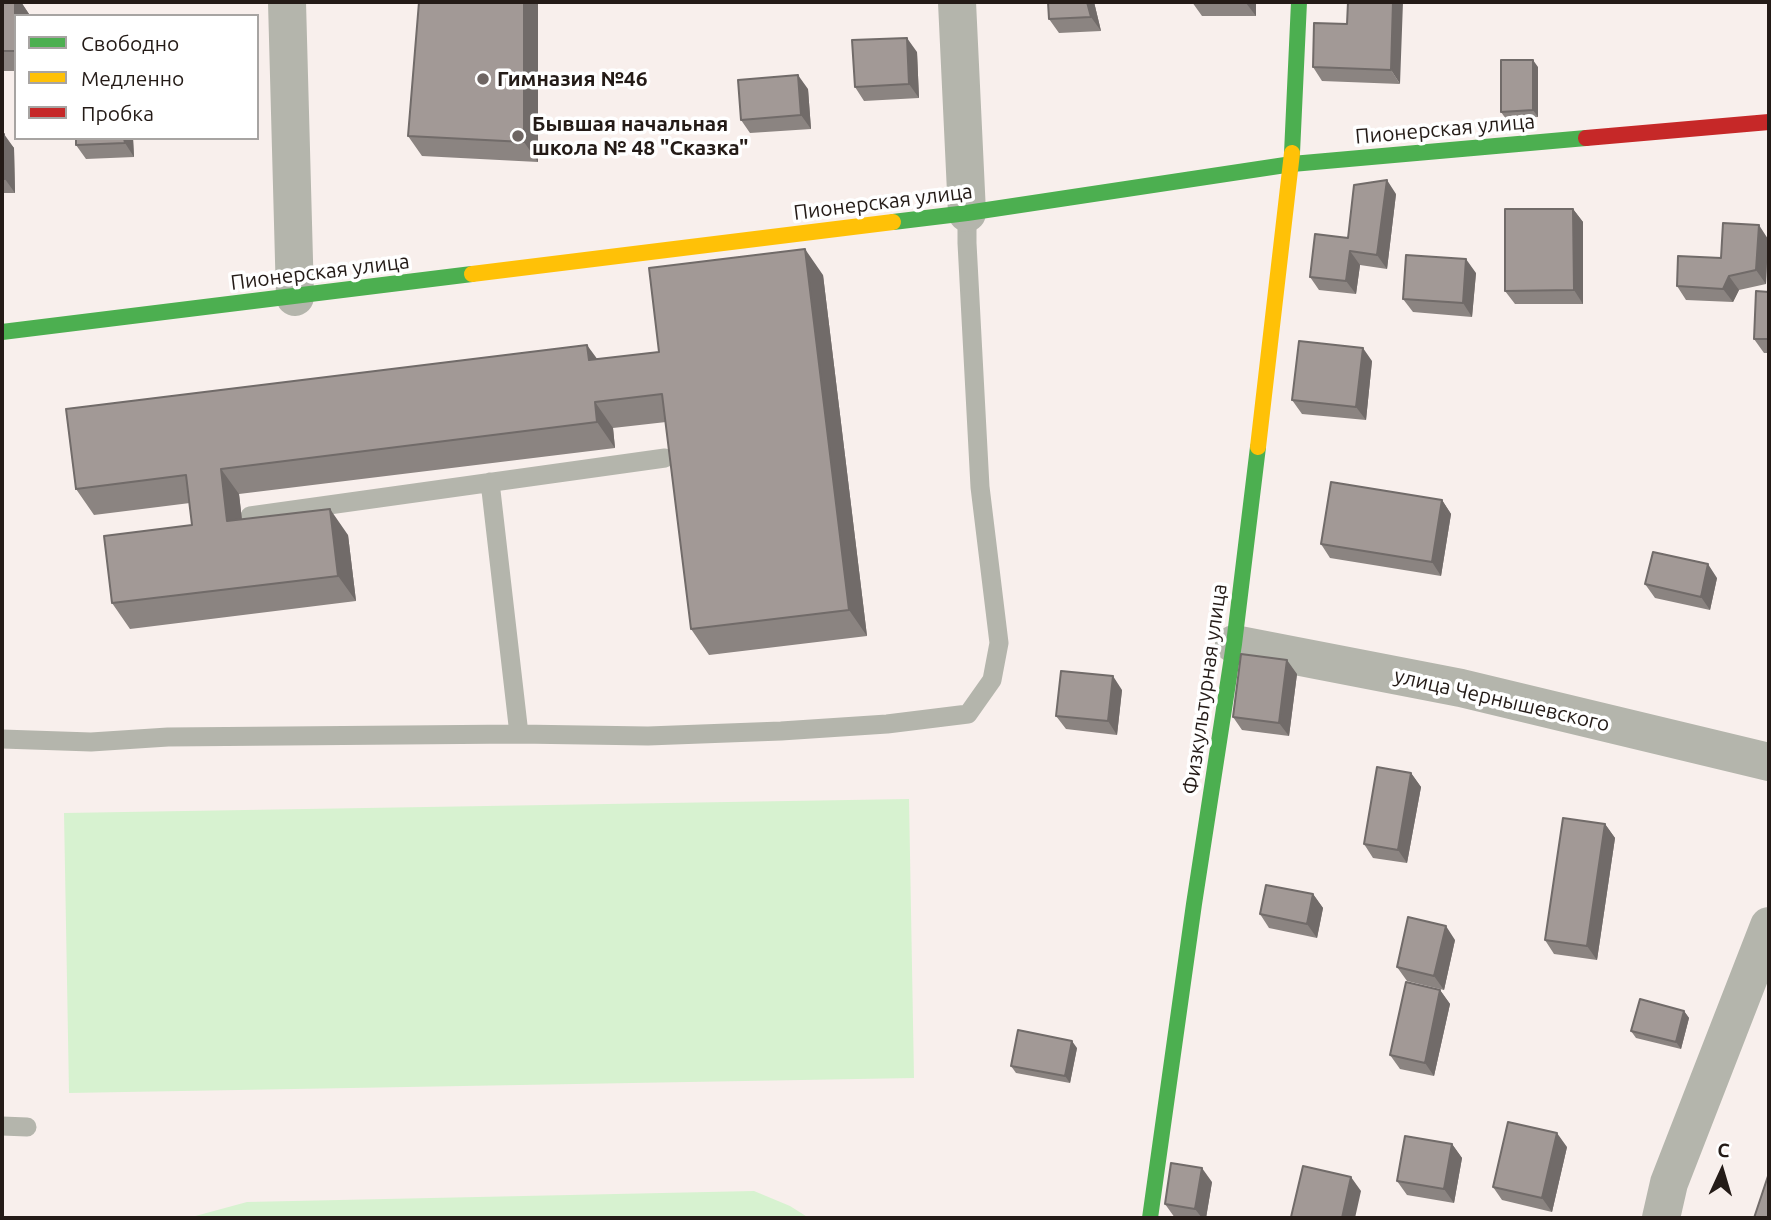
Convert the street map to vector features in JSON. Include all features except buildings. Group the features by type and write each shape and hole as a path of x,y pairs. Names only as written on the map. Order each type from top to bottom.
{"street":[{"path":"287,2 295,297"},
{"path":"957,2 967,213"},
{"name":"Физкультурная улица","path":"1150,1218 1234,644 1292,164 1299,2"},
{"name":"Пионерская улица","path":"2,332 967,213 1292,164 1769,122"},
{"name":"улица Чернышевского","path":"1234,644 1461,688 1769,762"},
{"path":"1661,1218 1669,1183 1769,926"}],"lane":[{"path":"2,739 91,742 168,737 519,734 648,736 887,724 968,715 992,680 999,643 980,487 967,213"},
{"path":"250,516 664,458"},
{"path":"490,482 519,734"},
{"path":"2,1126 27,1127"}],"green space":[{"path":"909,799 914,1078 69,1093 64,813"},
{"path":"754,1191 790,1206 809,1218 188,1218 247,1202"}],"traffic: fast":[{"path":"1292,153 1299,2"},
{"path":"893,222 1292,164 1586,138"},
{"path":"2,332 472,274"},
{"path":"1150,1218 1234,644 1258,447"}],"traffic: slow":[{"path":"1258,447 1292,153"},
{"path":"472,274 893,222"}],"traffic: jam":[{"path":"1586,138 1769,122"}],"place":[{"name":"Гимназия №46","path":"483,79"},
{"name":"Бывшая начальная школа № 48 \"Сказка\"","path":"518,136"}]}
